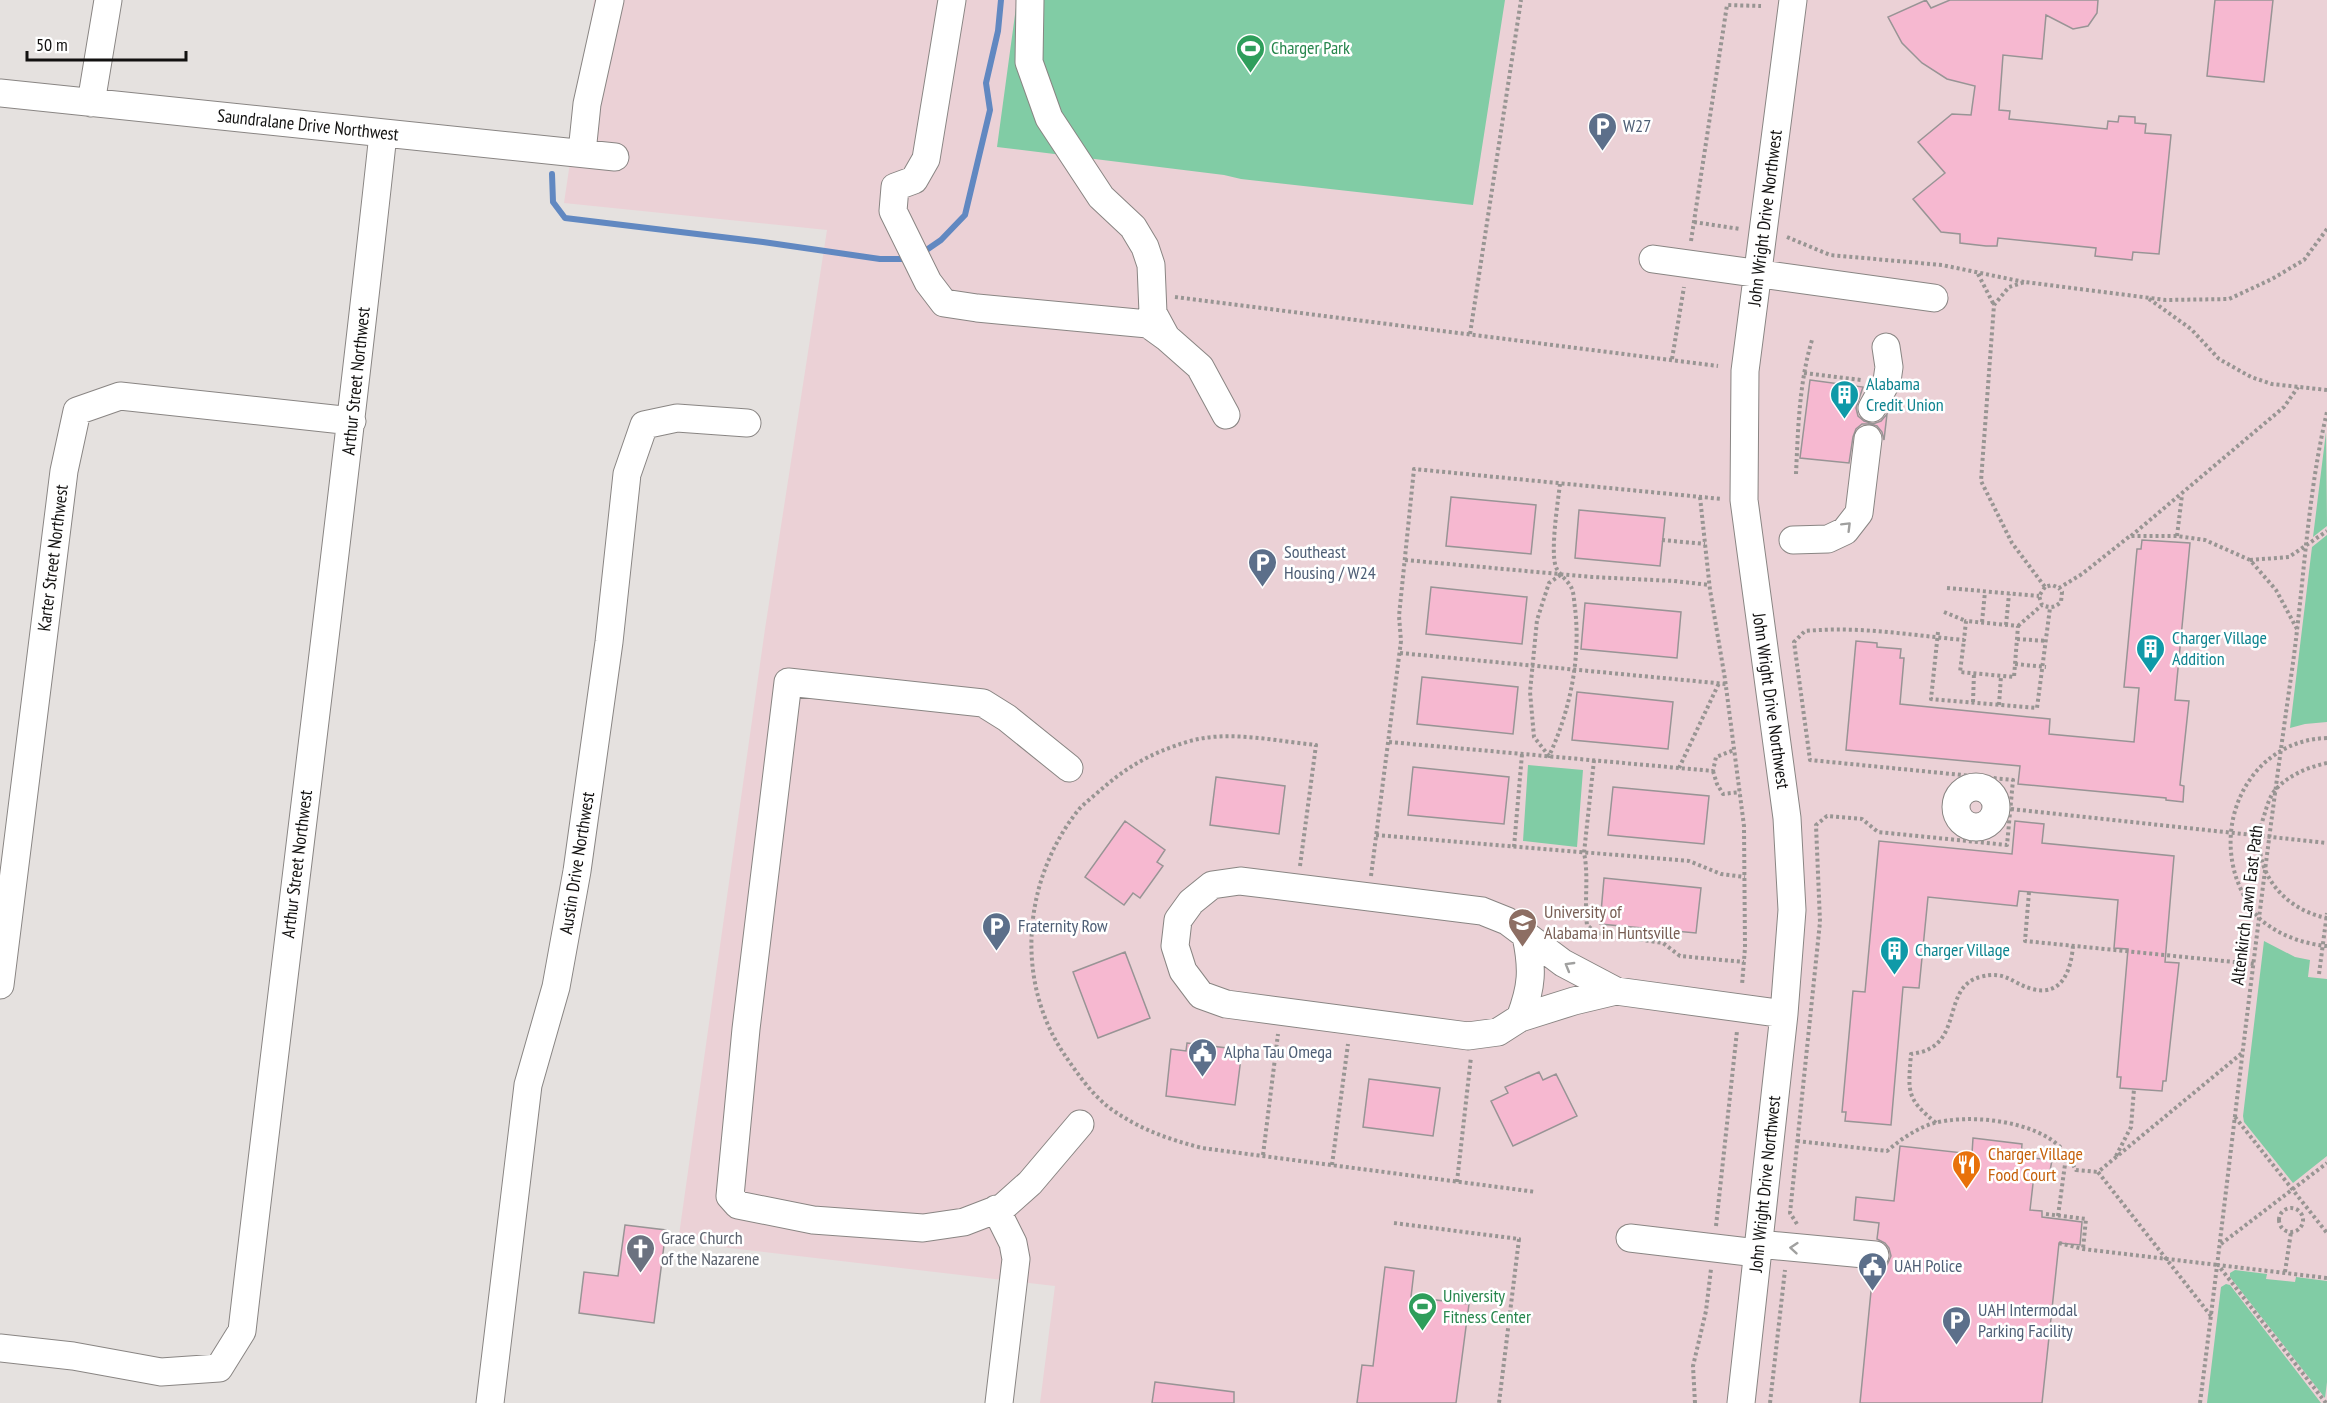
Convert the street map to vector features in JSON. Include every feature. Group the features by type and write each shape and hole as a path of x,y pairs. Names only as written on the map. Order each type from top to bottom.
{"street":[{"path":"91,103 108,0"},
{"path":"582,152 586,104 610,0"},
{"path":"952,0 926,159 914,180 895,187 892,211 928,282 944,303 1148,324 1200,367 1226,415"},
{"path":"1030,0 1029,62 1049,118 1101,196 1133,227 1145,248 1151,265 1153,313 1166,338"},
{"name":"John Wright Drive Northwest","path":"1741,1403 1784,1014 1792,910 1791,865 1779,753 1744,501 1745,371 1793,0"},
{"name":"Saundralane Drive Northwest","path":"0,93 615,157"},
{"name":"Arthur Street Northwest","path":"0,1348 72,1356 161,1372 219,1368 242,1331 352,421 383,134"},
{"path":"1653,259 1934,298"},
{"path":"1872,408 1887,381 1889,368 1886,347"},
{"name":"Karter Street Northwest","path":"0,985 64,471 77,411 120,396 352,421"},
{"name":"Austin Drive Northwest","path":"490,1403 528,1085 556,987 578,871 609,642 627,474 644,425 677,418 747,423"},
{"path":"1793,540 1828,539 1845,531 1859,513 1868,439"},
{"path":"1069,768 1007,718 983,703 788,682 746,1029 730,1196 738,1204 813,1220 923,1228 964,1222 1003,1207 1030,1183 1080,1124"},
{"path":"1616,992 1563,963 1507,921 1482,910 1240,880 1212,885 1191,902 1178,920 1175,945 1183,972 1201,995 1226,1004 1468,1036 1498,1032 1520,1018 1574,1000 1616,992 1784,1014"},
{"path":"1520,1018 1529,995 1532,961 1526,936"},
{"path":"996,1209 1013,1243 1016,1259 999,1403"},
{"path":"1630,1238 1713,1248 1787,1247 1875,1255"}],"path":[{"path":"1470,335 1521,0"},
{"path":"1672,360 1727,5 1761,6"},
{"path":"1694,222 1741,230"},
{"path":"1787,237 1830,255 1942,266 2025,282 2148,298 2229,299 2272,279 2304,260 2327,229"},
{"path":"1978,274 1994,305 1981,482 2012,543 2045,587"},
{"path":"1994,305 2009,287 2025,282"},
{"path":"1151,293 1718,366"},
{"path":"2148,298 2191,329 2219,359 2230,365 2272,384 2327,390"},
{"path":"1796,474 1797,434 1804,373 1812,339"},
{"path":"1804,373 1871,382"},
{"path":"2059,588 2082,574 2182,495 2284,407 2298,387"},
{"name":"Altenkirch Lawn East Path","path":"2200,1403 2221,1244 2268,837 2327,412"},
{"path":"1362,875 1371,877 1389,742 1400,653 1399,616 1414,469 1744,501"},
{"path":"1549,756 1562,729 1574,669 1577,628 1572,589 1556,567 1554,533 1560,484"},
{"path":"2177,536 2182,495"},
{"path":"1695,1403 1693,1366 1706,1311 1740,1008 1744,962 1745,877 1744,826 1740,792 1710,585 1700,497"},
{"path":"2250,560 2289,557 2327,531"},
{"path":"2130,536 2177,536 2205,540 2250,560 2276,590 2298,630"},
{"path":"1662,540 1705,544"},
{"path":"1405,560 1710,585"},
{"path":"1549,756 1534,737 1530,692 1537,620 1549,583 1562,574"},
{"path":"2039,596 2045,587 2052,585 2062,592 2061,602 2056,607 2050,608 2042,605"},
{"path":"1947,588 2039,596"},
{"path":"1982,622 1985,592"},
{"path":"2006,625 2009,594"},
{"path":"2039,596 2042,605"},
{"path":"1966,621 1960,672 2014,677 2018,626 2042,605"},
{"path":"1938,632 1931,699 2037,708 2050,608"},
{"path":"1944,612 1966,621 2018,626"},
{"path":"1770,1403 1820,922 1816,825 1827,816 1862,819 1878,832 2007,845 2013,780 1810,760 1794,642 1805,631 1837,628 1887,630 1964,640"},
{"path":"2017,639 2047,641"},
{"path":"1400,653 1726,684"},
{"path":"2015,664 2044,667"},
{"path":"1972,702 1974,673"},
{"path":"2000,705 2001,676"},
{"path":"1679,768 1719,683"},
{"path":"2325,946 2285,935 2260,918 2242,893 2231,862 2229,833 2239,797 2258,770 2281,749 2316,738 2327,738"},
{"path":"1389,742 1713,771"},
{"path":"1734,750 1716,757 1713,771 1723,794 1740,792"},
{"path":"1514,847 1522,754"},
{"path":"1594,760 1584,853 1587,925 1596,933 1663,943 1680,956 1744,962"},
{"path":"2319,974 2325,946 2327,916 2311,915 2287,902 2265,874 2260,855 2259,828 2268,802 2276,788 2309,767 2327,764"},
{"path":"2011,809 2327,843"},
{"path":"1376,835 1689,861 1720,874 1745,877"},
{"path":"1300,868 1311,869"},
{"path":"2030,892 2025,941 2254,964"},
{"path":"1936,1123 1916,1106 1910,1095 1911,1054 1929,1049 1947,1032 1957,997 1966,985 1978,977 1993,975 2009,977 2030,988 2041,990 2054,987 2065,979 2071,967 2073,946"},
{"path":"1332,1165 1348,1042 1359,1043"},
{"path":"1797,1141 1887,1151 1905,1136 1936,1123 1985,1120 2017,1125 2042,1135 2062,1149 2076,1170 2098,1172 2242,1052"},
{"path":"1460,1057 1479,1057"},
{"path":"1457,1182 1471,1057"},
{"path":"2114,1159 2131,1127 2134,1089"},
{"path":"2235,1118 2327,1233"},
{"path":"2058,1216 2067,1155"},
{"path":"1298,1160 1536,1192"},
{"path":"2221,1244 2327,1163"},
{"path":"2098,1172 2211,1316"},
{"path":"2292,1209 2298,1211 2303,1221 2297,1230 2290,1232 2283,1229 2279,1218 2284,1211 2292,1209"},
{"path":"1790,1213 1797,1224 1809,1226"},
{"path":"2046,1214 2086,1219 2083,1249"},
{"path":"1394,1223 1519,1239 1499,1403"},
{"path":"2285,1272 2290,1232"},
{"path":"2059,1243 2083,1249 2167,1261 2327,1278"},
{"path":"2218,1265 2326,1403"}],"shaded area":[{"name":"University of Alabama in Huntsville","path":"594,0 2327,0 2327,1403 1040,1403 1055,1286 678,1242 765,629 827,230 564,203"}],"green space":[{"name":"Charger Park","path":"1017,0 1505,0 1473,205 1241,179 997,147"},
{"path":"2326,432 2327,526 2313,537"},
{"path":"2327,535 2327,722 2290,728 2312,547"},
{"path":"1528,765 1583,770 1577,847 1523,841"},
{"path":"2264,941 2295,957 2310,960 2308,977 2327,979 2327,1156 2293,1183 2244,1122 2243,1116"},
{"path":"2235,1270 2267,1274 2266,1279 2295,1282 2296,1277 2327,1281 2325,1398 2230,1277 2230,1273"},
{"path":"2226,1284 2230,1285 2321,1403 2207,1403 2221,1287"}],"building":[{"path":"1926,0 1931,8 1950,0 2098,0 2097,13 2088,26 2073,29 2046,15 2042,59 2003,55 1999,110 2010,111 2009,119 2107,129 2108,121 2118,122 2119,116 2135,117 2135,123 2146,124 2145,133 2171,135 2159,254 2133,252 2132,260 2095,256 2096,248 1998,238 1997,246 1986,246 1960,243 1960,234 1941,232 1913,199 1945,173 1918,142 1952,114 1971,115 1975,86 1947,79 1922,63 1902,43 1888,17"},
{"path":"2215,0 2273,0 2264,82 2207,76"},
{"name":"Alabama Credit Union","path":"1810,380 1863,387 1856,408 1858,416 1873,424 1881,421 1887,414 1884,440 1877,426 1862,424 1856,429 1853,437 1849,463 1800,458"},
{"path":"1451,497 1536,505 1531,554 1446,546"},
{"path":"1579,510 1665,518 1660,566 1575,558"},
{"name":"Charger Village Addition","path":"2142,540 2190,543 2175,700 2189,701 2180,785 2184,786 2183,802 2166,800 2166,798 2018,784 2020,766 1846,750 1856,641 1877,643 1877,647 1901,649 1900,658 1904,658 1900,704 2050,719 2049,734 2134,742 2139,688 2124,687 2137,549 2141,549"},
{"path":"1431,587 1527,597 1522,644 1426,634"},
{"path":"1585,603 1681,612 1677,658 1581,649"},
{"path":"1422,677 1518,687 1513,734 1417,724"},
{"path":"1577,692 1673,702 1668,749 1572,740"},
{"path":"1413,767 1509,777 1504,824 1408,815"},
{"path":"1216,777 1285,786 1279,834 1210,825"},
{"path":"1613,787 1709,796 1704,844 1608,835"},
{"path":"1125,821 1165,850 1157,862 1163,866 1140,898 1133,893 1124,905 1085,877"},
{"name":"Charger Village","path":"2015,821 2044,824 2042,843 2174,856 2165,962 2179,963 2166,1081 2163,1081 2162,1091 2120,1088 2121,1077 2117,1077 2128,949 2114,948 2118,900 2019,891 2017,906 1928,897 1919,988 1903,987 1891,1125 1845,1121 1846,1112 1842,1112 1853,991 1865,992 1879,841 2012,854"},
{"path":"1604,878 1701,888 1696,933 1600,924"},
{"path":"1125,952 1150,1018 1098,1038 1073,972"},
{"name":"Alpha Tau Omega","path":"1187,1043 1227,1048 1226,1056 1241,1058 1235,1105 1166,1096 1171,1049 1186,1051"},
{"path":"1539,1072 1543,1080 1556,1074 1577,1116 1513,1146 1491,1101 1508,1093 1505,1087"},
{"path":"1369,1079 1440,1088 1433,1136 1363,1127"},
{"name":"UAH Intermodal Parking Facility","path":"1973,1138 2022,1144 2021,1157 2052,1160 2049,1177 2034,1175 2030,1210 2042,1211 2042,1217 2082,1222 2080,1245 2059,1243 2042,1403 1860,1403 1873,1271 1887,1265 1891,1256 1885,1243 1877,1239 1879,1223 1854,1220 1856,1197 1894,1201 1900,1146 1972,1154"},
{"name":"Grace Church of the Nazarene","path":"625,1225 666,1230 654,1323 579,1313 584,1272 618,1276"},
{"name":"University Fitness Center","path":"1385,1267 1414,1271 1411,1297 1469,1304 1456,1403 1357,1403 1362,1365 1373,1366"},
{"path":"1155,1382 1234,1392 1234,1403 1152,1403"}],"waterway":[{"path":"925,251 941,240 965,215 990,110 986,83 998,31 1001,0"},
{"path":"552,174 553,202 565,218 880,259 907,259"}],"place":[{"name":"Charger Park","path":"1250,74"},
{"name":"W27","path":"1602,152"},
{"name":"Alabama Credit Union","path":"1845,420"},
{"name":"Southeast Housing / W24","path":"1263,588"},
{"name":"Charger Village Addition","path":"2151,674"},
{"name":"University of Alabama in Huntsville","path":"1523,948"},
{"name":"Fraternity Row","path":"997,952"},
{"name":"Charger Village","path":"1894,976"},
{"name":"Alpha Tau Omega","path":"1203,1078"},
{"name":"Charger Village Food Court","path":"1967,1190"},
{"name":"Grace Church of the Nazarene","path":"640,1274"},
{"name":"UAH Police","path":"1873,1292"},
{"name":"University Fitness Center","path":"1422,1332"},
{"name":"UAH Intermodal Parking Facility","path":"1957,1346"}]}
